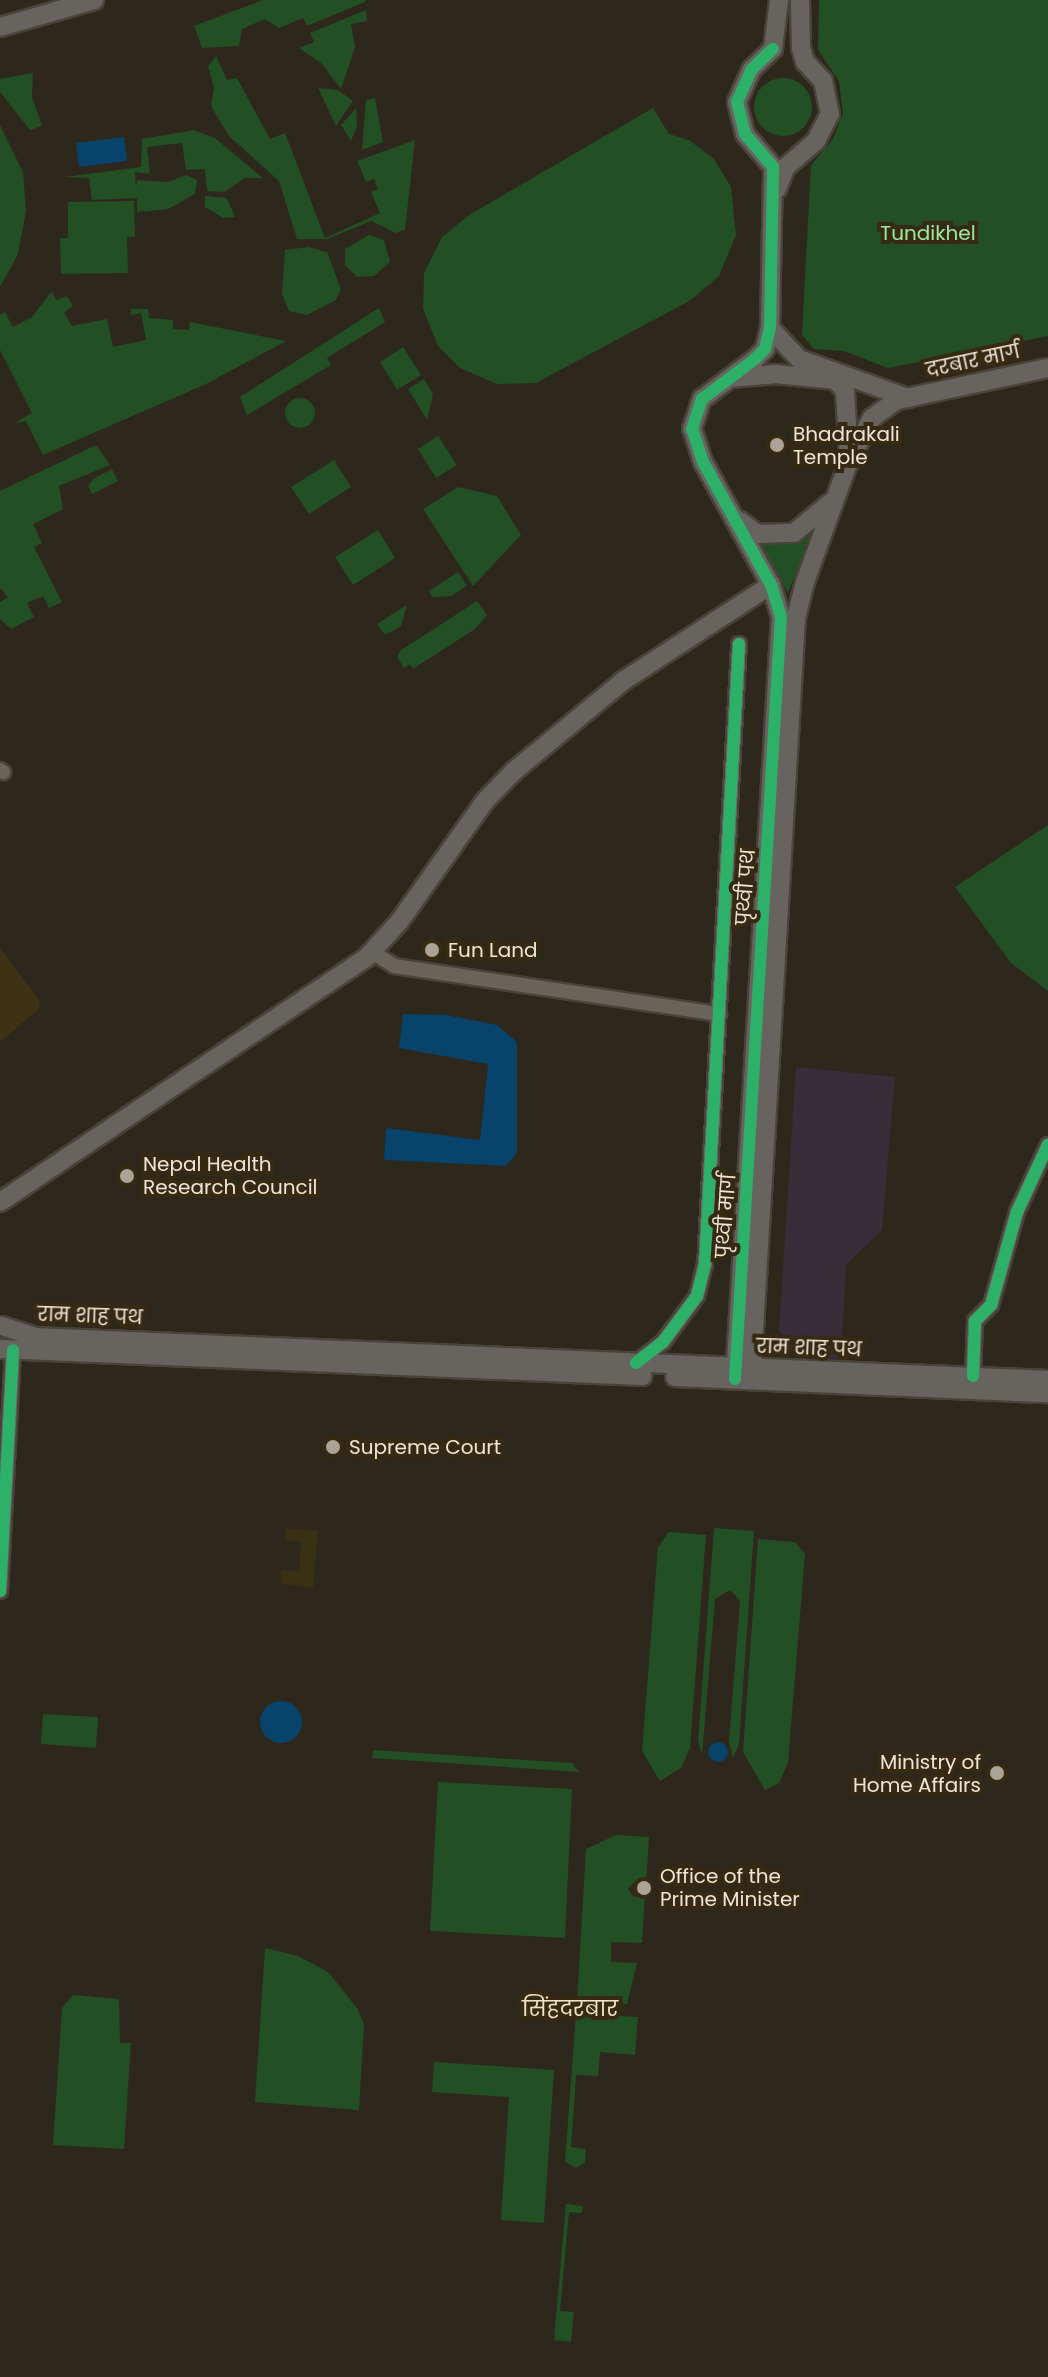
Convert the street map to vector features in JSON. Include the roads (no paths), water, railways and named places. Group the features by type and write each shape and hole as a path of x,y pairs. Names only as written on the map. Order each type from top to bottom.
{"main road":[{"path":"0,17 58,0"},
{"path":"0,27 94,0"},
{"path":"779,0 773,49 752,69 737,102 745,134 773,167 776,191 770,328 765,349 702,399 692,429 703,462 731,512 757,534 794,533 824,513 840,488"},
{"path":"776,191 786,167 816,141 830,114 823,81 805,62 801,48 800,0"},
{"path":"770,328 799,359 908,398"},
{"name":"दरबार मार्ग","path":"908,398 1048,368"},
{"path":"730,378 776,374 836,380 845,391 849,461"},
{"path":"784,708 796,618 849,461 872,418 908,398"},
{"name":"पृथ्वी मार्ग","path":"731,512 771,585 781,617 784,708 743,1373"},
{"path":"0,1202 369,955 469,821 514,771 623,681 771,585"},
{"name":"राम शाह पथ","path":"1048,1380 973,1376 743,1373 4,1350 1,1325 35,1337 636,1363 743,1373 1048,1393"}],"street":[{"path":"636,1363 663,1342 703,1280 739,644"},
{"path":"369,955 394,966 719,1018"},
{"path":"973,1376 975,1321 991,1305 1017,1212 1048,1145"},
{"path":"0,1591 13,1378 4,1350"}],"water":[{"path":"124,137 127,161 79,167 76,143"},
{"path":"403,1014 446,1015 497,1025 517,1042 517,1153 506,1166 384,1160 386,1128 480,1140 488,1064 399,1048"},
{"path":"281,1701 296,1707 302,1722 296,1737 281,1743 266,1737 260,1722 266,1707"},
{"path":"714,1742 722,1742 728,1752 722,1762 714,1762 708,1756 708,1748"}],"place":[{"name":"Bhadrakali Temple","path":"777,445"},
{"name":"Fun Land","path":"432,950"},
{"name":"Nepal Health Research Council","path":"127,1176"},
{"name":"Supreme Court","path":"333,1447"},
{"name":"Ministry of Home Affairs","path":"997,1773"},
{"name":"Office of the Prime Minister","path":"644,1888"}],"district":[{"name":"सिंहदरबार","path":"570,2009"}],"park label":[{"name":"Tundikhel","path":"928,233"}]}
